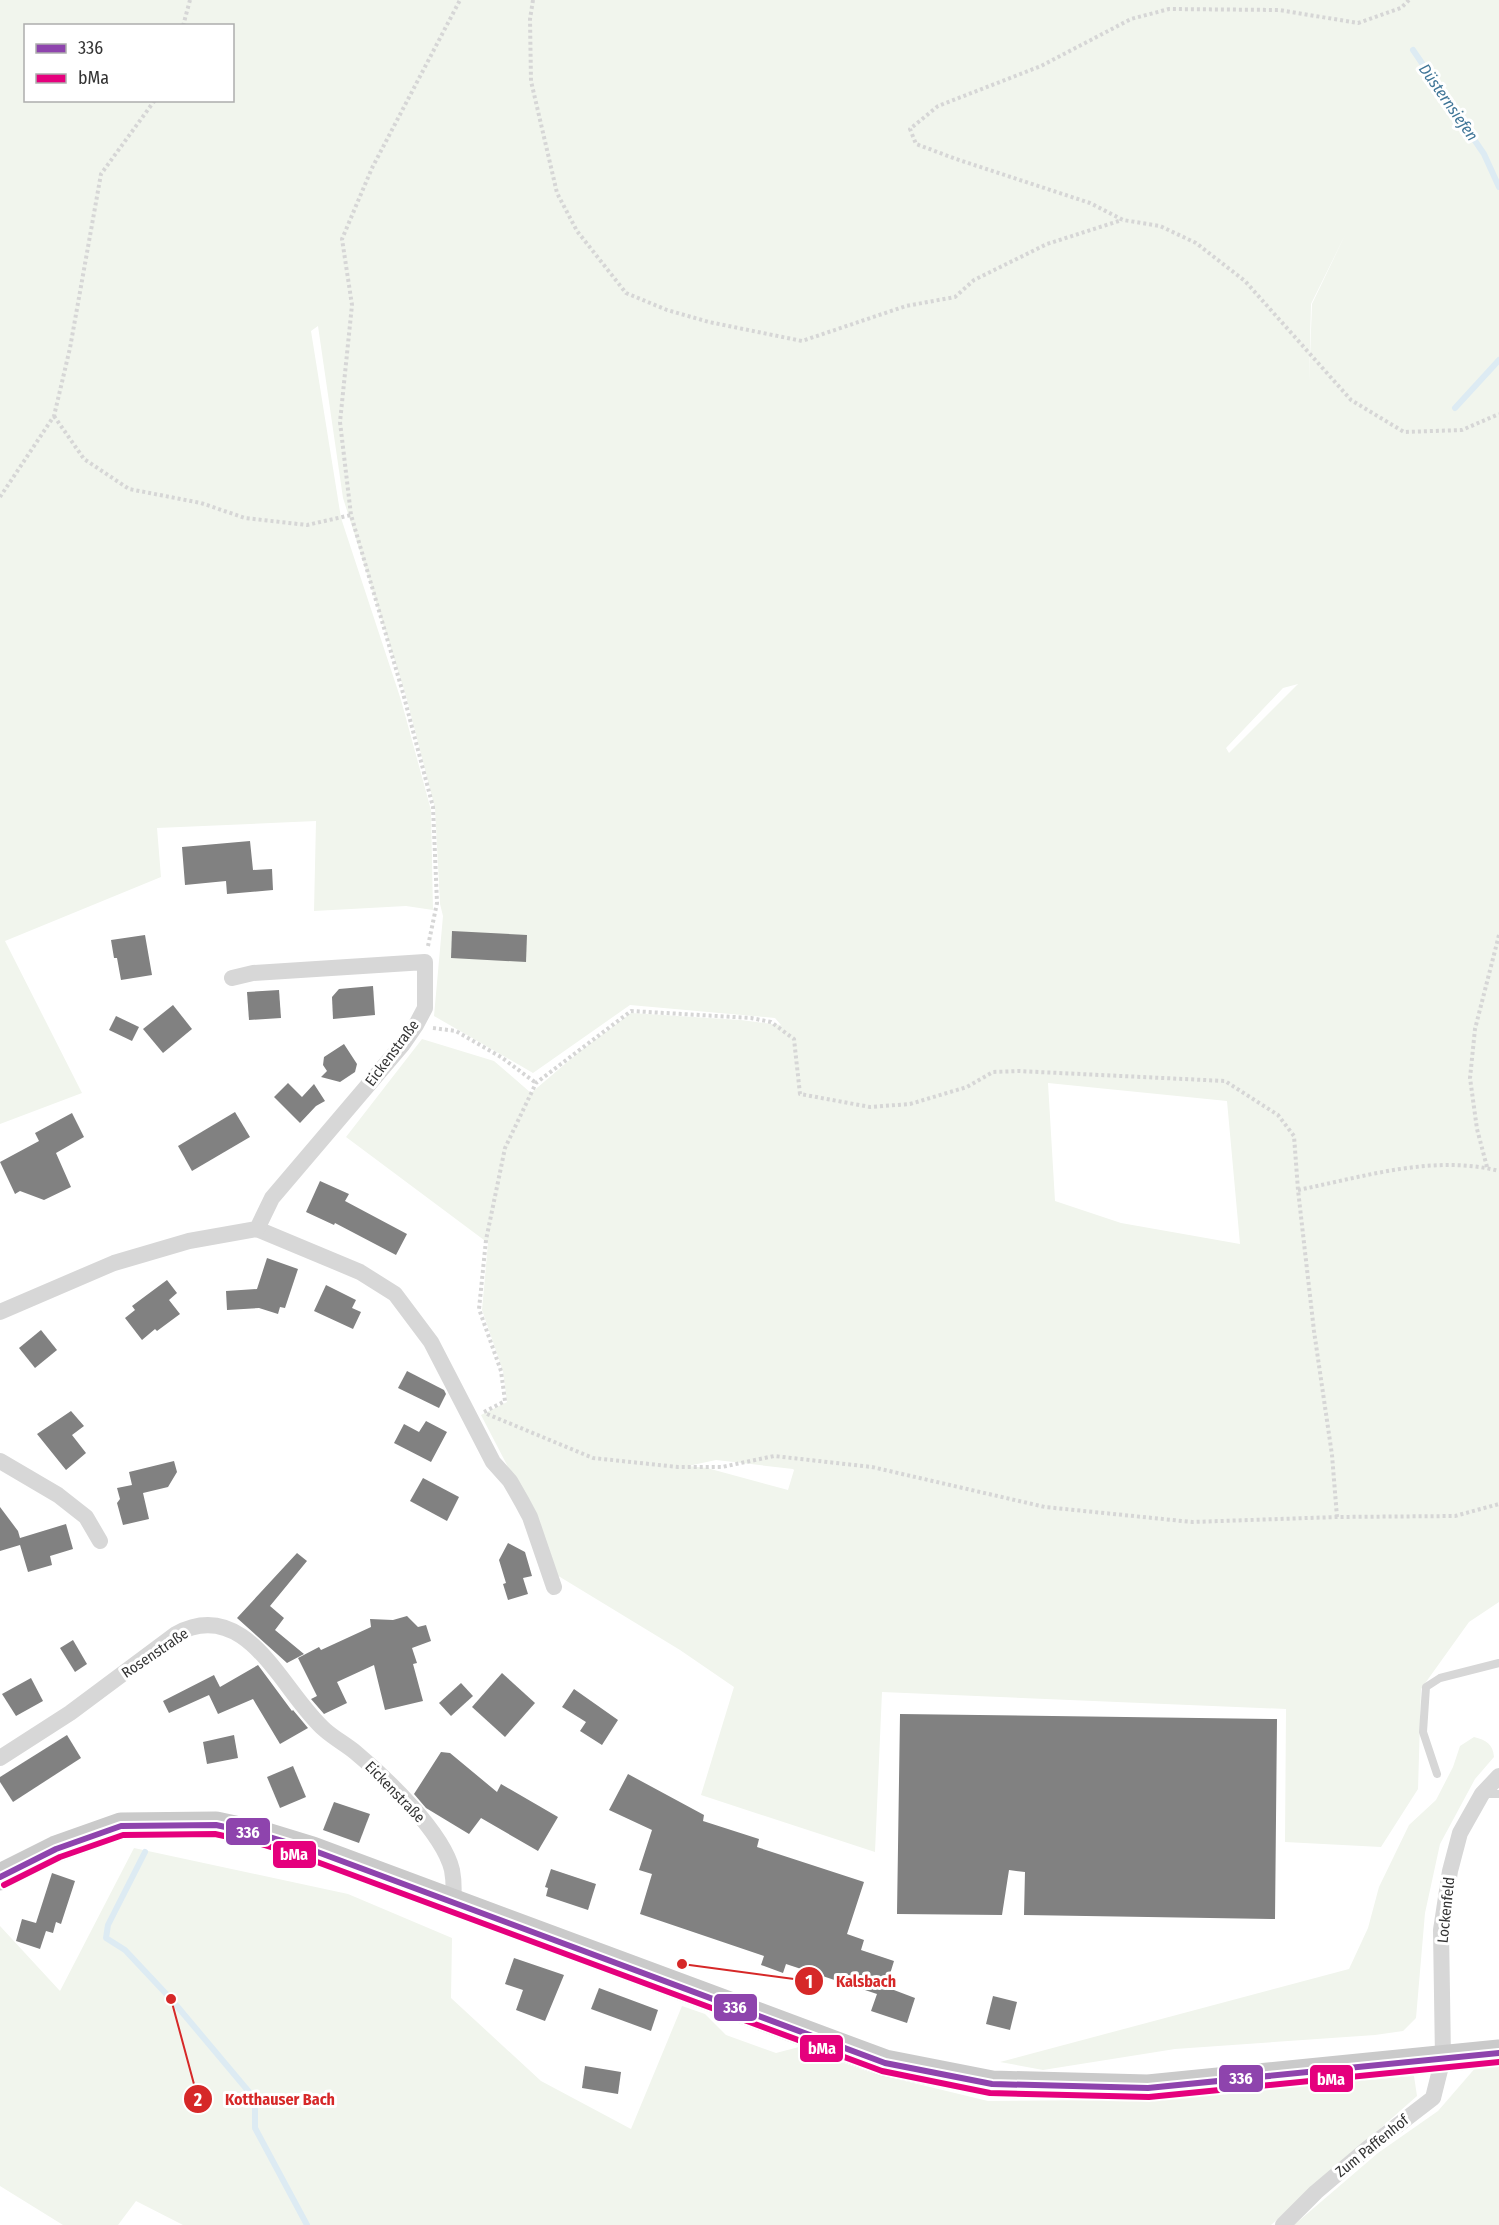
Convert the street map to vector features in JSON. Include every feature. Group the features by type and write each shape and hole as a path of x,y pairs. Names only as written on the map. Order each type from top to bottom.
{"main road":[{"path":"0,1877 56,1849 122,1826 216,1825 263,1835 312,1850 885,2063 992,2084 1148,2088 1499,2054"}],"street":[{"path":"232,978 253,973 425,962"},
{"name":"Eickenstraße","path":"256,1229 272,1198 403,1044 416,1025 425,1008 425,962"},
{"path":"0,1312 114,1263 189,1241 256,1229 360,1272 395,1294 431,1342 477,1414 493,1462 510,1481 530,1517 554,1587"},
{"path":"0,1461 86,1517 100,1541"},
{"name":"Rosenstraße","path":"0,1758 70,1713 176,1634 203,1624 221,1627 242,1637 265,1655 306,1711 325,1731 354,1751"},
{"name":"Eickenstraße","path":"354,1751 426,1823 448,1859 453,1878 453,1902"},
{"name":"Lockenfeld","path":"1443,2058 1442,1930 1450,1871 1460,1833 1482,1794 1499,1776"},
{"name":"Zum Paffenhof","path":"1283,2225 1316,2192 1359,2155 1433,2098 1443,2058"}],"lane":[{"path":"1437,1774 1423,1732 1426,1687 1440,1678 1499,1663"},
{"path":"1482,1794 1499,1794"}],"path":[{"path":"184,24 190,0"},
{"path":"425,962 437,903 433,807 403,693 351,515 340,422 352,305 342,239 372,168 460,0"},
{"path":"534,0 530,19 531,81 558,193 577,231 626,293 667,310 709,322 802,341 906,306 955,297 974,280 1047,244 1123,220"},
{"path":"1409,0 1401,8 1358,23 1279,10 1169,9 1131,19 1041,66 938,106 910,129 916,144 1090,203 1123,220 1160,226 1196,243 1245,282 1351,400 1404,432 1462,430 1499,414"},
{"path":"0,497 54,416 70,348 100,174 154,102"},
{"path":"54,416 84,459 129,489 201,503 245,518 307,525 351,515"},
{"path":"1487,1167 1477,1129 1470,1078 1475,1029 1499,935"},
{"path":"477,1414 505,1401 501,1371 479,1309 486,1240 505,1148 536,1083 631,1011 751,1018 771,1022 794,1039 800,1094 870,1107 910,1104 967,1087 993,1072 1018,1071 1225,1082 1278,1115 1294,1136 1298,1190 1314,1331 1332,1455 1337,1517"},
{"path":"416,1025 456,1031 501,1057 536,1083"},
{"path":"1298,1190 1414,1167 1462,1164 1499,1171"},
{"path":"477,1414 592,1458 678,1467 722,1467 774,1455 872,1467 1045,1507 1192,1522 1455,1516 1499,1504"}],"shaded area":[{"path":"0,0 1499,0 1499,1602 1469,1622 1421,1689 1418,1789 1381,1847 1285,1842 1286,1709 882,1692 875,1852 701,1795 734,1687 680,1650 542,1566 507,1465 481,1415 507,1402 503,1371 482,1310 488,1243 346,1137 422,1039 494,1061 531,1093 579,1052 631,1013 781,1025 775,1018 630,1005 533,1073 434,1016 443,916 440,904 435,808 406,696 343,498 318,326 311,331 341,518 401,700 431,810 433,910 406,906 314,911 316,821 157,828 161,877 5,941 82,1093 0,1124","holes":["1346,233 1312,304 1309,384 1311,304","1298,684 1229,753 1226,748 1283,688","1048,1083 1227,1101 1240,1244 1121,1223 1055,1201","716,1460 794,1470 788,1490 707,1468 688,1466"]},
{"path":"1474,1737 1488,1743 1494,1757 1475,1779 1440,1844 1425,1913 1416,2018 1403,2031 1175,2049 1043,2070 1000,2062 1349,1969 1368,1928 1379,1887 1409,1825 1436,1800 1453,1767 1460,1746"},
{"path":"134,1848 348,1894 452,1938 451,1998 541,2081 631,2129 682,2006 705,2014 726,2035 776,2053 799,2047 872,2073 988,2101 1127,2100 1414,2076 1417,2096 1271,2225 183,2225 136,2201 118,2225 63,2225 0,2186 0,1926 60,1991"},
{"path":"1499,2065 1499,2225 1294,2225 1378,2153 1438,2111 1477,2066"}],"building":[{"path":"250,841 253,870 272,869 273,890 227,894 226,881 185,885 182,847"},
{"path":"452,931 527,935 526,962 451,958"},
{"path":"145,935 152,975 121,980 111,940"},
{"path":"373,986 375,1015 333,1019 332,997 339,989"},
{"path":"279,990 281,1018 249,1020 247,992"},
{"path":"173,1005 192,1029 163,1053 143,1029"},
{"path":"116,1016 139,1027 132,1041 109,1030"},
{"path":"344,1044 357,1064 355,1072 340,1082 321,1077 327,1071 323,1065 324,1057"},
{"path":"288,1083 302,1097 314,1084 325,1101 316,1106 300,1123 274,1097"},
{"path":"235,1112 250,1137 192,1171 178,1146"},
{"path":"72,1113 84,1137 56,1153 71,1187 44,1200 20,1191 15,1194 0,1162 39,1141 35,1133"},
{"path":"320,1181 349,1194 345,1201 407,1234 396,1255 335,1223 334,1225 306,1212"},
{"path":"267,1258 298,1269 285,1308 280,1307 278,1314 259,1308 227,1310 226,1291 257,1289"},
{"path":"167,1280 177,1293 169,1300 180,1314 142,1340 125,1318 135,1310 132,1306"},
{"path":"326,1285 356,1300 352,1308 361,1312 353,1329 314,1311"},
{"path":"41,1330 57,1350 35,1368 19,1348"},
{"path":"407,1371 444,1390 446,1394 439,1408 398,1388"},
{"path":"71,1411 84,1426 72,1435 86,1453 66,1470 37,1434"},
{"path":"426,1421 447,1432 431,1462 394,1443 404,1424 419,1432"},
{"path":"174,1461 177,1472 168,1487 143,1493 149,1519 123,1525 117,1503 120,1499 117,1488 132,1485 129,1472"},
{"path":"423,1478 459,1497 447,1521 410,1501"},
{"path":"0,1507 18,1531 20,1538 66,1524 73,1549 50,1556 52,1565 28,1572 20,1545 0,1551"},
{"path":"508,1543 525,1552 532,1576 523,1578 528,1594 508,1600 499,1560"},
{"path":"297,1553 307,1561 270,1606 284,1618 275,1630 304,1654 287,1663 237,1618"},
{"path":"407,1616 418,1627 426,1625 431,1641 412,1648 417,1663 413,1664 423,1701 385,1710 374,1665 337,1682 347,1703 324,1714 311,1699 317,1696 298,1658 319,1647 321,1650 371,1627 370,1619 393,1620"},
{"path":"73,1640 87,1664 75,1672 60,1648"},
{"path":"258,1665 292,1711 308,1728 280,1744 253,1699 218,1714 209,1695 169,1713 163,1701 214,1675 220,1687"},
{"path":"502,1673 535,1703 505,1737 472,1707"},
{"path":"31,1678 43,1701 16,1716 2,1694"},
{"path":"461,1683 473,1696 451,1716 439,1703"},
{"path":"574,1689 618,1720 602,1745 580,1731 586,1722 562,1707"},
{"path":"900,1714 1277,1719 1275,1919 1024,1915 1025,1872 1009,1870 1002,1915 897,1914"},
{"path":"67,1735 81,1758 13,1802 0,1782 0,1777"},
{"path":"234,1735 238,1758 207,1764 203,1742"},
{"path":"441,1752 450,1753 497,1792 501,1784 558,1817 538,1851 481,1818 469,1834 426,1808 414,1794"},
{"path":"293,1766 306,1797 280,1808 267,1777"},
{"path":"628,1774 704,1815 703,1821 759,1839 757,1847 864,1882 847,1934 864,1940 861,1950 894,1961 886,1987 915,1998 907,2023 871,2011 877,1994 786,1964 783,1973 761,1965 764,1956 640,1914 652,1874 639,1870 652,1830 609,1810"},
{"path":"334,1802 370,1814 359,1843 323,1830"},
{"path":"551,1869 596,1884 588,1910 546,1896 548,1888 545,1887"},
{"path":"52,1873 75,1881 61,1924 56,1922 53,1933 46,1931 40,1949 16,1941 22,1919 36,1923"},
{"path":"514,1958 564,1975 545,2021 516,2010 523,1990 505,1984"},
{"path":"599,1988 658,2010 651,2031 591,2009"},
{"path":"993,1996 1017,2002 1010,2030 986,2024"},
{"path":"585,2066 621,2072 618,2094 582,2088"}],"waterway":[{"name":"Düsternsiefen","path":"1413,50 1484,154 1499,187"},
{"name":"Düsternsiefen","path":"1455,408 1499,360"},
{"path":"145,1852 108,1925 106,1938 125,1950 171,1999 255,2099 255,2128 307,2225"}],"transit line":[{"name":"336","path":"0,1877 56,1849 121,1826 216,1825 263,1835 312,1850 885,2063 992,2084 1148,2088 1499,2053"},
{"name":"bMa","path":"4,1885 60,1857 123,1835 215,1834 261,1844 309,1859 882,2071 990,2093 1149,2097 1499,2062"}],"place":[{"name":"Kalsbach","path":"682,1964"},
{"name":"Kotthauser Bach","path":"171,1999"}]}
